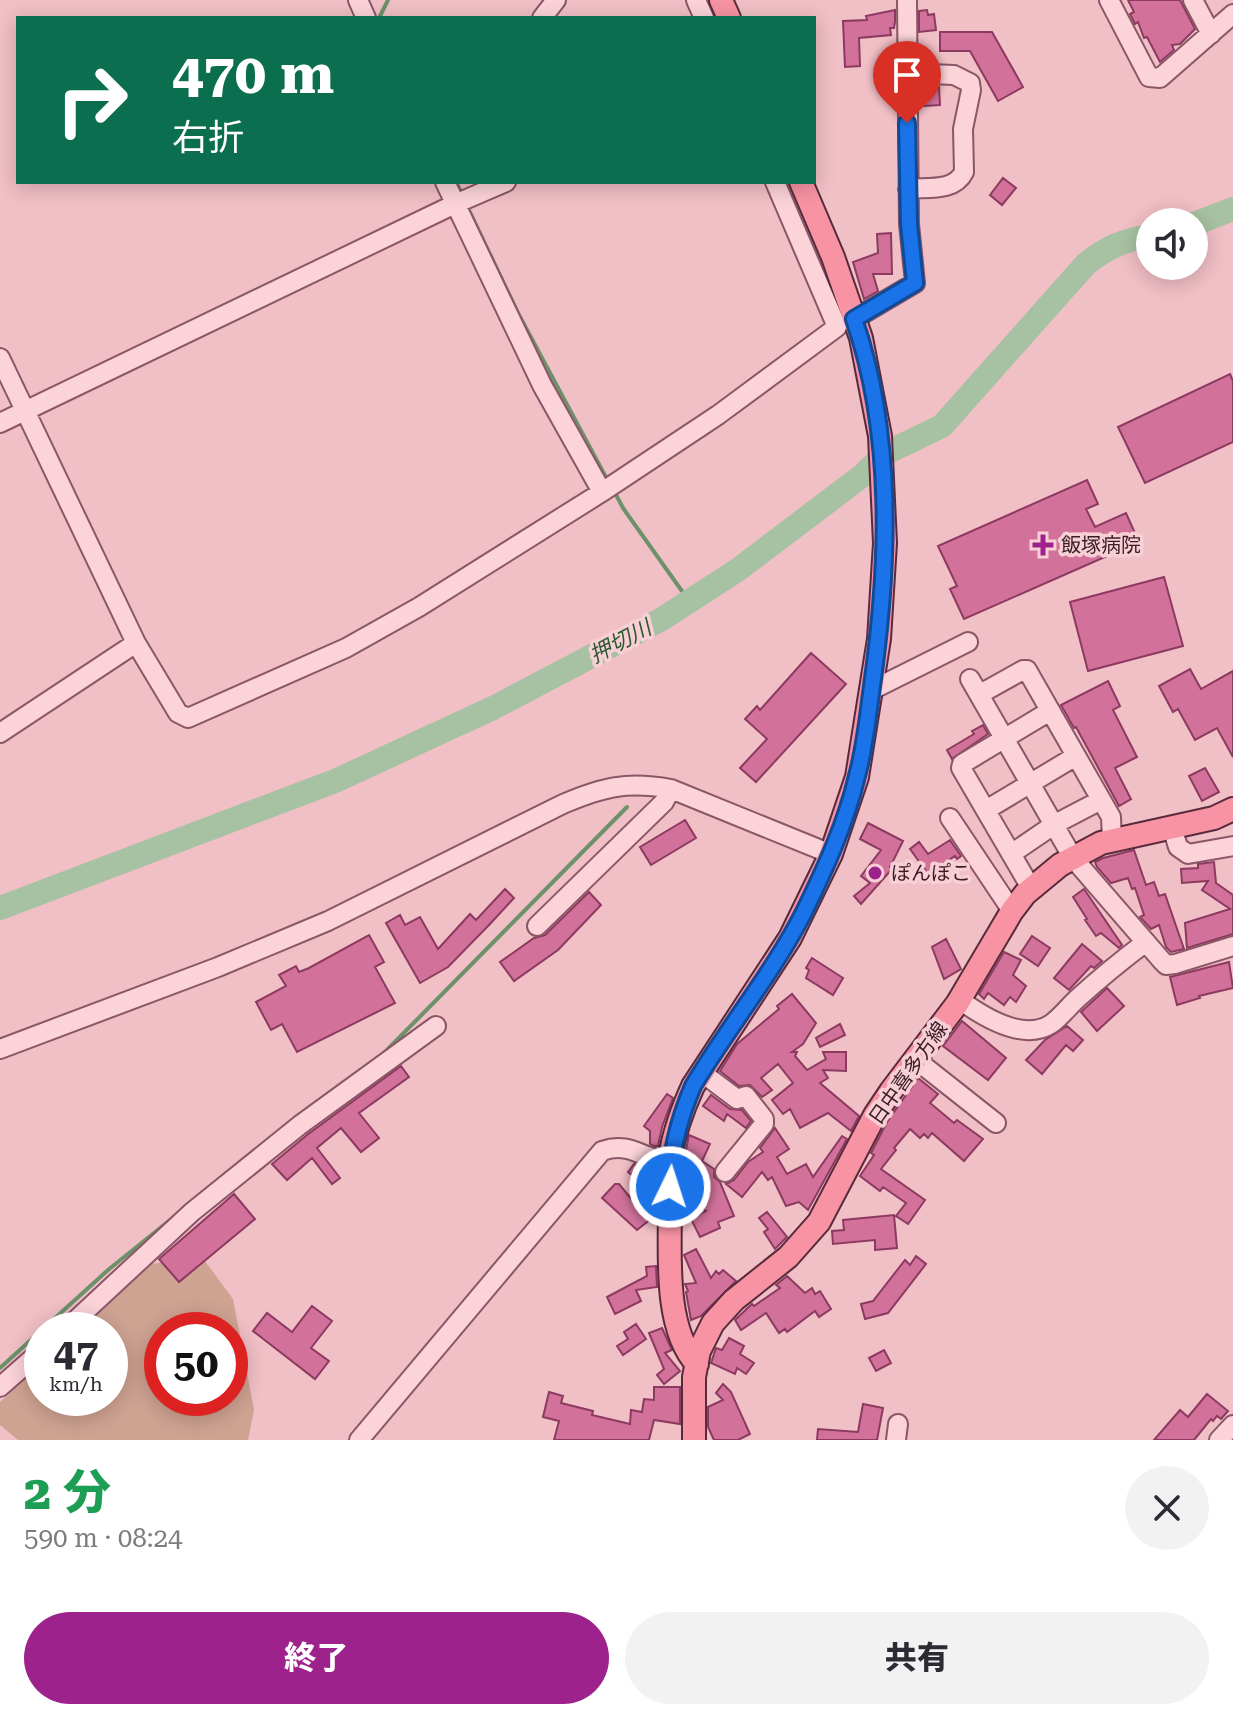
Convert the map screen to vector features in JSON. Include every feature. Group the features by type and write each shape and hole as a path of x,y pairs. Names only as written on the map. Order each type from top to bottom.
{"main road":[{"path":"697,1364 679,1335 673,1299 670,1275 670,1158 683,1107 701,1072 790,938 831,854 857,777 879,639 885,543 880,436 858,329 833,257 802,184"},
{"name":"日中喜多方線","path":"694,1440 694,1377 705,1338 723,1309 788,1257 819,1222 875,1115 960,1000 1012,911 1031,888 1073,858 1101,843 1214,818 1233,809"}],"street":[{"path":"544,16 556,0"},
{"path":"858,329 915,283 908,189 907,0"},
{"path":"1109,0 1149,77 1160,78 1233,14"},
{"path":"1193,0 1211,34"},
{"path":"907,73 962,77 970,83 971,90 963,129 964,172 961,178 950,185 908,189"},
{"path":"446,184 542,385 602,492"},
{"path":"0,423 501,184"},
{"path":"0,358 136,643 178,713 188,718 346,648 419,607 718,415 837,327 776,184"},
{"path":"872,690 968,642"},
{"path":"0,733 136,643"},
{"path":"1112,841 1111,817 1027,670 975,686 1073,858 1166,965 1233,946"},
{"path":"1031,888 961,768 962,764 1050,711"},
{"path":"986,810 1076,756"},
{"path":"0,1049 218,967 328,921 592,792 620,785 671,789 831,854"},
{"path":"537,926 664,802 671,789"},
{"path":"1011,854 1055,824 1101,800"},
{"path":"950,818 1012,911"},
{"path":"1172,827 1178,847 1188,854 1233,846"},
{"path":"960,1000 986,1019 1038,1029 1050,1025 1075,1000 1146,942"},
{"path":"84,1312 192,1212 300,1125 436,1026"},
{"path":"915,1059 996,1123"},
{"path":"701,1072 737,1099 746,1096 764,1119 764,1124 725,1172"},
{"path":"359,1440 598,1154 623,1146 653,1158 670,1158"},
{"path":"4,1377 24,1363"},
{"path":"1219,1440 1233,1425"}],"shaded area":[{"path":"202,1257 233,1299 235,1312 144,1312 144,1416 248,1416 248,1378 254,1410 248,1440 18,1440 0,1425 0,1402 24,1380 24,1416 128,1416 128,1312 99,1312 151,1264"}],"building":[{"path":"1128,0 1180,0 1195,29 1180,44 1172,45 1174,50 1160,62 1147,37 1144,38 1138,22 1135,24"},
{"path":"895,10 891,35 859,38 860,66 845,67 843,21 867,20 866,16"},
{"path":"927,10 928,15 934,14 936,30 919,32 919,11"},
{"path":"940,32 992,32 1023,87 998,101 970,51 940,51"},
{"path":"924,86 939,87 940,105 924,106"},
{"path":"1003,178 1016,188 1002,205 990,195"},
{"path":"891,233 892,274 873,274 878,291 864,299 853,262 878,253 877,234"},
{"path":"1230,374 1233,381 1233,442 1145,483 1118,427"},
{"path":"1087,480 1098,504 1086,509 1095,527 1126,513 1139,542 964,619 950,589 957,586 938,546"},
{"path":"1164,577 1183,646 1088,671 1070,602"},
{"path":"811,653 846,684 756,782 740,768 767,739 745,719 757,706 760,710"},
{"path":"1190,669 1201,689 1233,671 1233,757 1217,728 1195,740 1178,709 1173,712 1159,686"},
{"path":"1108,681 1120,706 1113,710 1137,757 1115,768 1131,799 1119,806 1061,705"},
{"path":"983,725 988,734 952,759 947,750"},
{"path":"1205,768 1219,792 1202,801 1189,776"},
{"path":"685,820 696,838 651,865 640,847"},
{"path":"868,823 903,841 890,867 892,869 861,904 854,896 870,883 861,876 881,850 860,839"},
{"path":"950,840 961,856 957,859 955,856 928,874 910,849 919,842 928,854"},
{"path":"1134,850 1146,885 1154,882 1159,896 1165,894 1184,949 1171,952 1166,947 1159,925 1151,929 1140,917 1144,915 1135,888 1132,889 1128,878 1111,883 1095,862"},
{"path":"1214,862 1216,883 1233,895 1233,934 1187,948 1185,923 1230,909 1202,890 1208,881 1182,883 1181,869 1198,868 1198,864"},
{"path":"505,889 514,898 448,967 420,983 386,923 400,915 405,925 420,917 438,949 470,914 476,920"},
{"path":"1084,889 1122,945 1119,948 1101,933 1096,936 1085,920 1073,897"},
{"path":"589,892 601,905 558,950 514,981 500,962 534,938 545,935"},
{"path":"369,935 384,962 375,967 395,1003 297,1052 282,1024 271,1030 256,1002 286,986 279,975 296,966 299,972 309,968"},
{"path":"1032,936 1050,948 1038,966 1020,954"},
{"path":"946,939 961,969 944,979 932,947"},
{"path":"1082,944 1102,961 1094,968 1091,966 1069,990 1054,978"},
{"path":"1004,952 1021,960 1013,975 1026,986 1016,1002 1010,997 1004,1005 988,993 984,999 979,994"},
{"path":"812,958 843,978 833,995 806,978 809,970 806,968"},
{"path":"1229,962 1233,988 1177,1005 1170,977"},
{"path":"1107,988 1124,1006 1097,1031 1081,1012"},
{"path":"792,994 816,1023 803,1044 792,1052 797,1052 795,1056 807,1070 826,1059 823,1052 846,1052 846,1071 823,1070 828,1078 820,1083 859,1116 851,1131 828,1113 800,1128 790,1109 783,1114 772,1100 793,1083 778,1064 761,1078 772,1090 762,1097 750,1085 739,1086 720,1071 737,1044"},
{"path":"962,1021 1006,1058 988,1080 943,1046"},
{"path":"840,1024 845,1035 820,1047 816,1038"},
{"path":"1067,1026 1083,1040 1073,1051 1066,1045 1042,1074 1026,1060 1045,1040"},
{"path":"401,1066 409,1077 359,1113 379,1138 361,1152 341,1128 317,1148 340,1178 332,1184 312,1158 287,1180 272,1164 307,1135"},
{"path":"918,1078 938,1094 930,1103 954,1123 957,1120 983,1139 964,1161 932,1133 928,1138 924,1134 920,1138 910,1129 881,1169 925,1200 908,1224 896,1216 906,1203 883,1187 880,1191 860,1176 874,1155 871,1153 887,1122"},
{"path":"667,1094 673,1098 658,1146 654,1146 650,1144 650,1131 644,1126"},
{"path":"711,1095 730,1109 742,1110 751,1121 746,1128 727,1114 724,1121 703,1106"},
{"path":"775,1128 789,1149 777,1157 787,1174 806,1164 813,1177 842,1136 847,1139 808,1210 799,1202 786,1206 772,1177 768,1180 762,1172 742,1197 726,1184 763,1152 760,1148"},
{"path":"689,1135 710,1144 702,1161 714,1169 714,1177 720,1182 734,1216 718,1222 720,1228 700,1237 691,1219 706,1211 688,1199 693,1190 683,1189 683,1165"},
{"path":"634,1164 655,1174 647,1187 628,1172"},
{"path":"615,1184 619,1184 639,1208 656,1196 656,1207 651,1207 656,1215 637,1230 602,1198"},
{"path":"234,1194 255,1219 179,1282 159,1259"},
{"path":"767,1212 787,1237 775,1249 764,1232 768,1229 759,1218"},
{"path":"894,1215 897,1248 875,1250 875,1240 833,1244 832,1231 844,1230 843,1220"},
{"path":"696,1249 711,1278 716,1271 719,1274 723,1270 736,1281 701,1316 691,1320 685,1284 696,1283 684,1255"},
{"path":"916,1256 926,1264 888,1313 865,1319 861,1304 873,1301 905,1260 910,1265"},
{"path":"656,1266 657,1287 636,1290 641,1301 615,1314 607,1297 647,1276 646,1267"},
{"path":"787,1276 805,1293 812,1288 815,1294 820,1291 831,1309 819,1317 815,1311 787,1332 785,1329 779,1333 766,1313 741,1330 735,1320 752,1304 754,1306 780,1288 776,1285"},
{"path":"312,1306 332,1321 311,1348 329,1361 315,1379 253,1331 267,1313 292,1332"},
{"path":"636,1324 646,1339 623,1355 617,1346 628,1339 624,1332"},
{"path":"662,1328 672,1350 665,1353 680,1371 664,1384 657,1375 664,1369 649,1333"},
{"path":"729,1338 744,1346 740,1354 754,1363 746,1374 737,1368 735,1374 711,1363 716,1348 722,1350"},
{"path":"884,1350 891,1363 876,1371 869,1358"},
{"path":"723,1384 731,1392 750,1434 738,1440 714,1440 708,1427 708,1407 723,1400 716,1393"},
{"path":"654,1387 680,1387 680,1424 654,1420 649,1440 554,1440 559,1421 543,1417 549,1392 563,1396 561,1403 593,1411 592,1415 630,1424 631,1410 642,1412 644,1399 654,1400"},
{"path":"1207,1394 1228,1411 1221,1419 1217,1416 1213,1421 1211,1419 1194,1440 1154,1440 1180,1410 1188,1417"},
{"path":"863,1404 883,1408 877,1440 817,1440 818,1429 858,1432"}],"waterway":[{"path":"380,16 388,0"},
{"path":"457,184 462,194"},
{"path":"467,206 519,315 609,483"},
{"name":"押切川","path":"1208,219 1233,209"},
{"name":"押切川","path":"0,908 335,781 493,708 662,619 739,569 863,475 886,453 942,426 1086,264 1116,245 1136,239"},
{"path":"614,491 689,601"},
{"path":"381,1056 627,807"},
{"path":"0,1368 108,1270 175,1216"}],"place":[{"name":"飯塚病院","path":"1043,545"},
{"name":"ぽんぽこ","path":"875,873"}],"route":[{"path":"670,1187 670,1158 683,1107 705,1066 790,938 831,854 857,777 879,639 885,543 880,436 861,338 854,319 915,283 909,224 907,123"}]}
